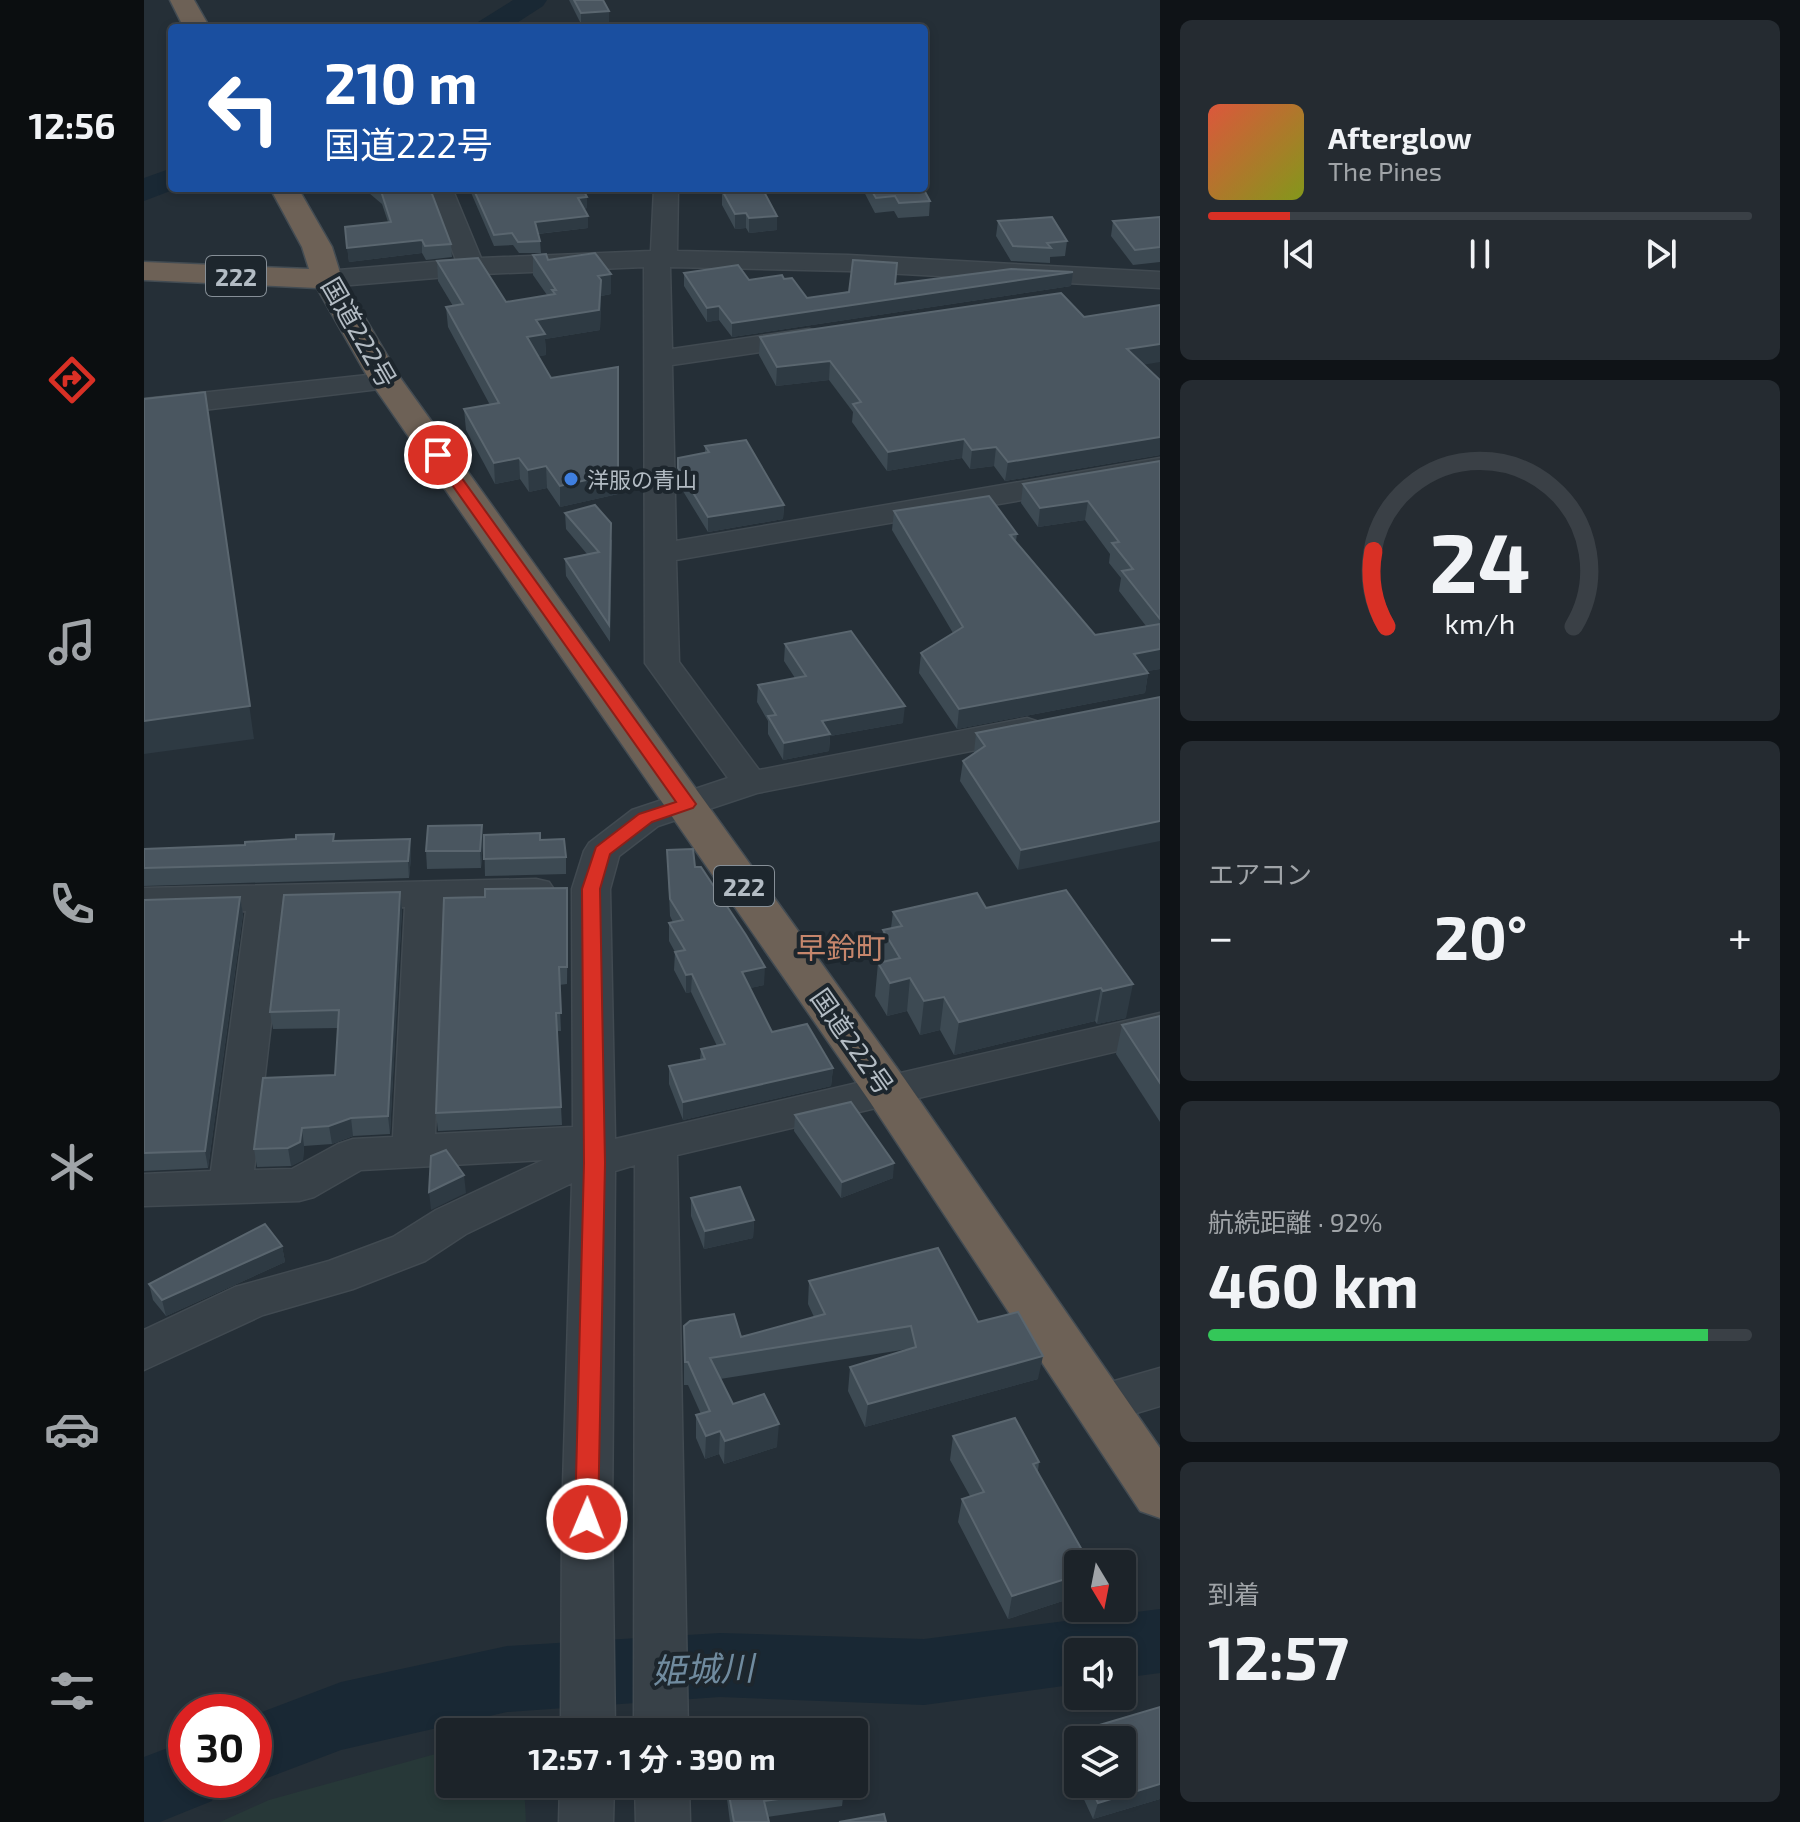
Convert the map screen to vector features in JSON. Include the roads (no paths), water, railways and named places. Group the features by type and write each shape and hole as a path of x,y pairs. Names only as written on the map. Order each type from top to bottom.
{"highway":[{"path":"182,0 195,24"},
{"name":"国道222号","path":"286,192 309,233 327,279 386,381 887,1090 1160,1494"},
{"path":"237,276 278,261 309,233"},
{"name":"222","path":"144,271 327,279"}],"street":[{"path":"442,192 472,267"},
{"path":"666,192 664,253 657,260 662,663 750,783"},
{"path":"327,279 472,267 743,259 1155,280"},
{"path":"1061,301 1107,294 1155,280"},
{"path":"658,359 828,335"},
{"path":"144,408 386,381"},
{"path":"661,553 1160,467"},
{"path":"588,1718 587,1519 594,1152 591,889 602,851 645,818 750,783 1054,723"},
{"path":"144,901 591,889"},
{"path":"413,1151 425,893"},
{"path":"231,1187 266,899"},
{"path":"152,1194 299,1185 353,1155 413,1151 594,1152 656,1144 1160,1027"},
{"path":"656,1144 661,1718"},
{"path":"144,1351 251,1300 337,1277 409,1249 465,1215 594,1152"},
{"path":"1100,1404 1160,1387"},
{"path":"586,1822 587,1798"},
{"path":"662,1798 663,1822"}],"waterway":[{"path":"494,24 533,0"},
{"path":"144,191 168,180"},
{"name":"姫城川","path":"272,1742 341,1716 507,1679 720,1665 924,1672 1160,1641"},
{"name":"姫城川","path":"144,1793 168,1783"}],"place":[{"name":"洋服の青山","path":"571,479"}],"district":[{"name":"早鈴町","path":"841,947"}]}
